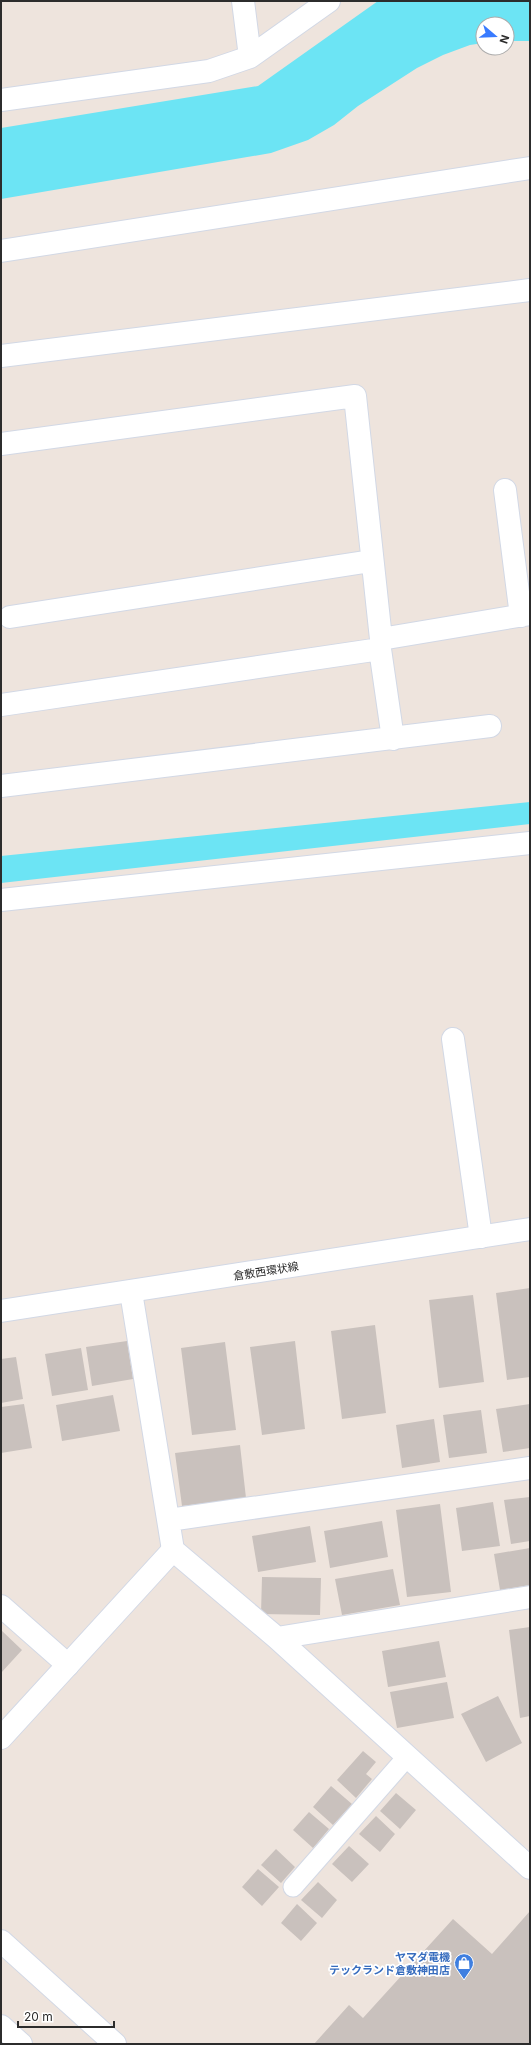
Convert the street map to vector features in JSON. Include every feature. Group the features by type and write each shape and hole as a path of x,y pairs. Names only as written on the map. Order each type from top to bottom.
{"street":[{"path":"243,1 250,57"},
{"path":"1,100 209,71 250,57 329,1"},
{"path":"1,251 530,168"},
{"path":"1,356 530,290"},
{"path":"1,444 354,396 380,644 393,739"},
{"path":"1,705 380,644 525,615 505,490"},
{"path":"10,617 371,561"},
{"path":"1,786 490,726"},
{"path":"1,900 530,843"},
{"path":"453,1039 481,1237"},
{"name":"倉敷西環状線","path":"1,1311 530,1229"},
{"path":"131,1292 173,1550 277,1638 530,1868"},
{"path":"169,1520 530,1468"},
{"path":"1,1738 173,1550"},
{"path":"277,1638 530,1597"},
{"path":"1,1606 68,1665"},
{"path":"1,1941 115,2044"},
{"path":"1,2026 21,2044"}],"lane":[{"path":"293,1887 407,1757"}],"water":[{"path":"378,1 530,1 530,41 515,41 515,16 475,16 475,44 443,55 417,68 358,106 334,125 308,140 271,153 1,199 1,128 258,86"},
{"path":"530,802 530,824 1,883 1,856"}],"building":[{"path":"530,1288 530,1377 507,1380 496,1293"},
{"path":"473,1295 484,1382 439,1388 429,1300"},
{"path":"375,1325 386,1413 342,1419 331,1331"},
{"path":"127,1341 133,1379 92,1386 86,1347"},
{"path":"295,1341 305,1429 262,1435 250,1347"},
{"path":"225,1342 236,1430 192,1435 181,1348"},
{"path":"81,1348 88,1390 52,1396 45,1354"},
{"path":"16,1357 23,1399 1,1403 1,1359"},
{"path":"113,1395 120,1431 62,1441 56,1405"},
{"path":"24,1404 32,1448 1,1453 1,1407"},
{"path":"530,1404 530,1448 503,1452 496,1409"},
{"path":"481,1410 487,1453 449,1458 443,1415"},
{"path":"434,1419 440,1462 402,1468 396,1425"},
{"path":"240,1445 246,1498 182,1506 175,1453"},
{"path":"530,1497 530,1541 511,1544 504,1500"},
{"path":"493,1502 500,1546 462,1551 456,1508"},
{"path":"440,1504 451,1592 407,1597 396,1510"},
{"path":"382,1521 388,1557 330,1568 324,1531"},
{"path":"310,1526 316,1562 258,1572 252,1536"},
{"path":"530,1548 530,1585 500,1590 494,1554"},
{"path":"393,1569 400,1605 342,1615 335,1579"},
{"path":"262,1577 321,1578 320,1615 261,1614"},
{"path":"530,1627 530,1716 520,1718 509,1630"},
{"path":"1,1630 22,1650 1,1673"},
{"path":"439,1641 446,1677 388,1687 382,1651"},
{"path":"447,1682 454,1718 397,1728 390,1692"},
{"path":"498,1696 522,1743 486,1762 461,1714"},
{"path":"363,1751 376,1762 366,1774 372,1779 356,1798 337,1780"},
{"path":"331,1786 352,1804 333,1825 313,1807"},
{"path":"396,1793 416,1810 400,1829 380,1811"},
{"path":"309,1812 329,1829 313,1848 293,1830"},
{"path":"376,1816 395,1834 380,1852 359,1834"},
{"path":"349,1846 369,1864 352,1882 332,1864"},
{"path":"276,1849 295,1867 281,1883 261,1865"},
{"path":"258,1869 279,1887 262,1906 242,1887"},
{"path":"318,1882 337,1900 322,1918 301,1900"},
{"path":"297,1904 317,1923 301,1941 281,1923"},
{"name":"ヤマダ電機 テックランド倉敷神田店","path":"530,1911 530,2044 314,2044 349,2005 363,2018 453,1919 492,1954"}],"place":[{"name":"ヤマダ電機 テックランド倉敷神田店","path":"464,1980"}]}
